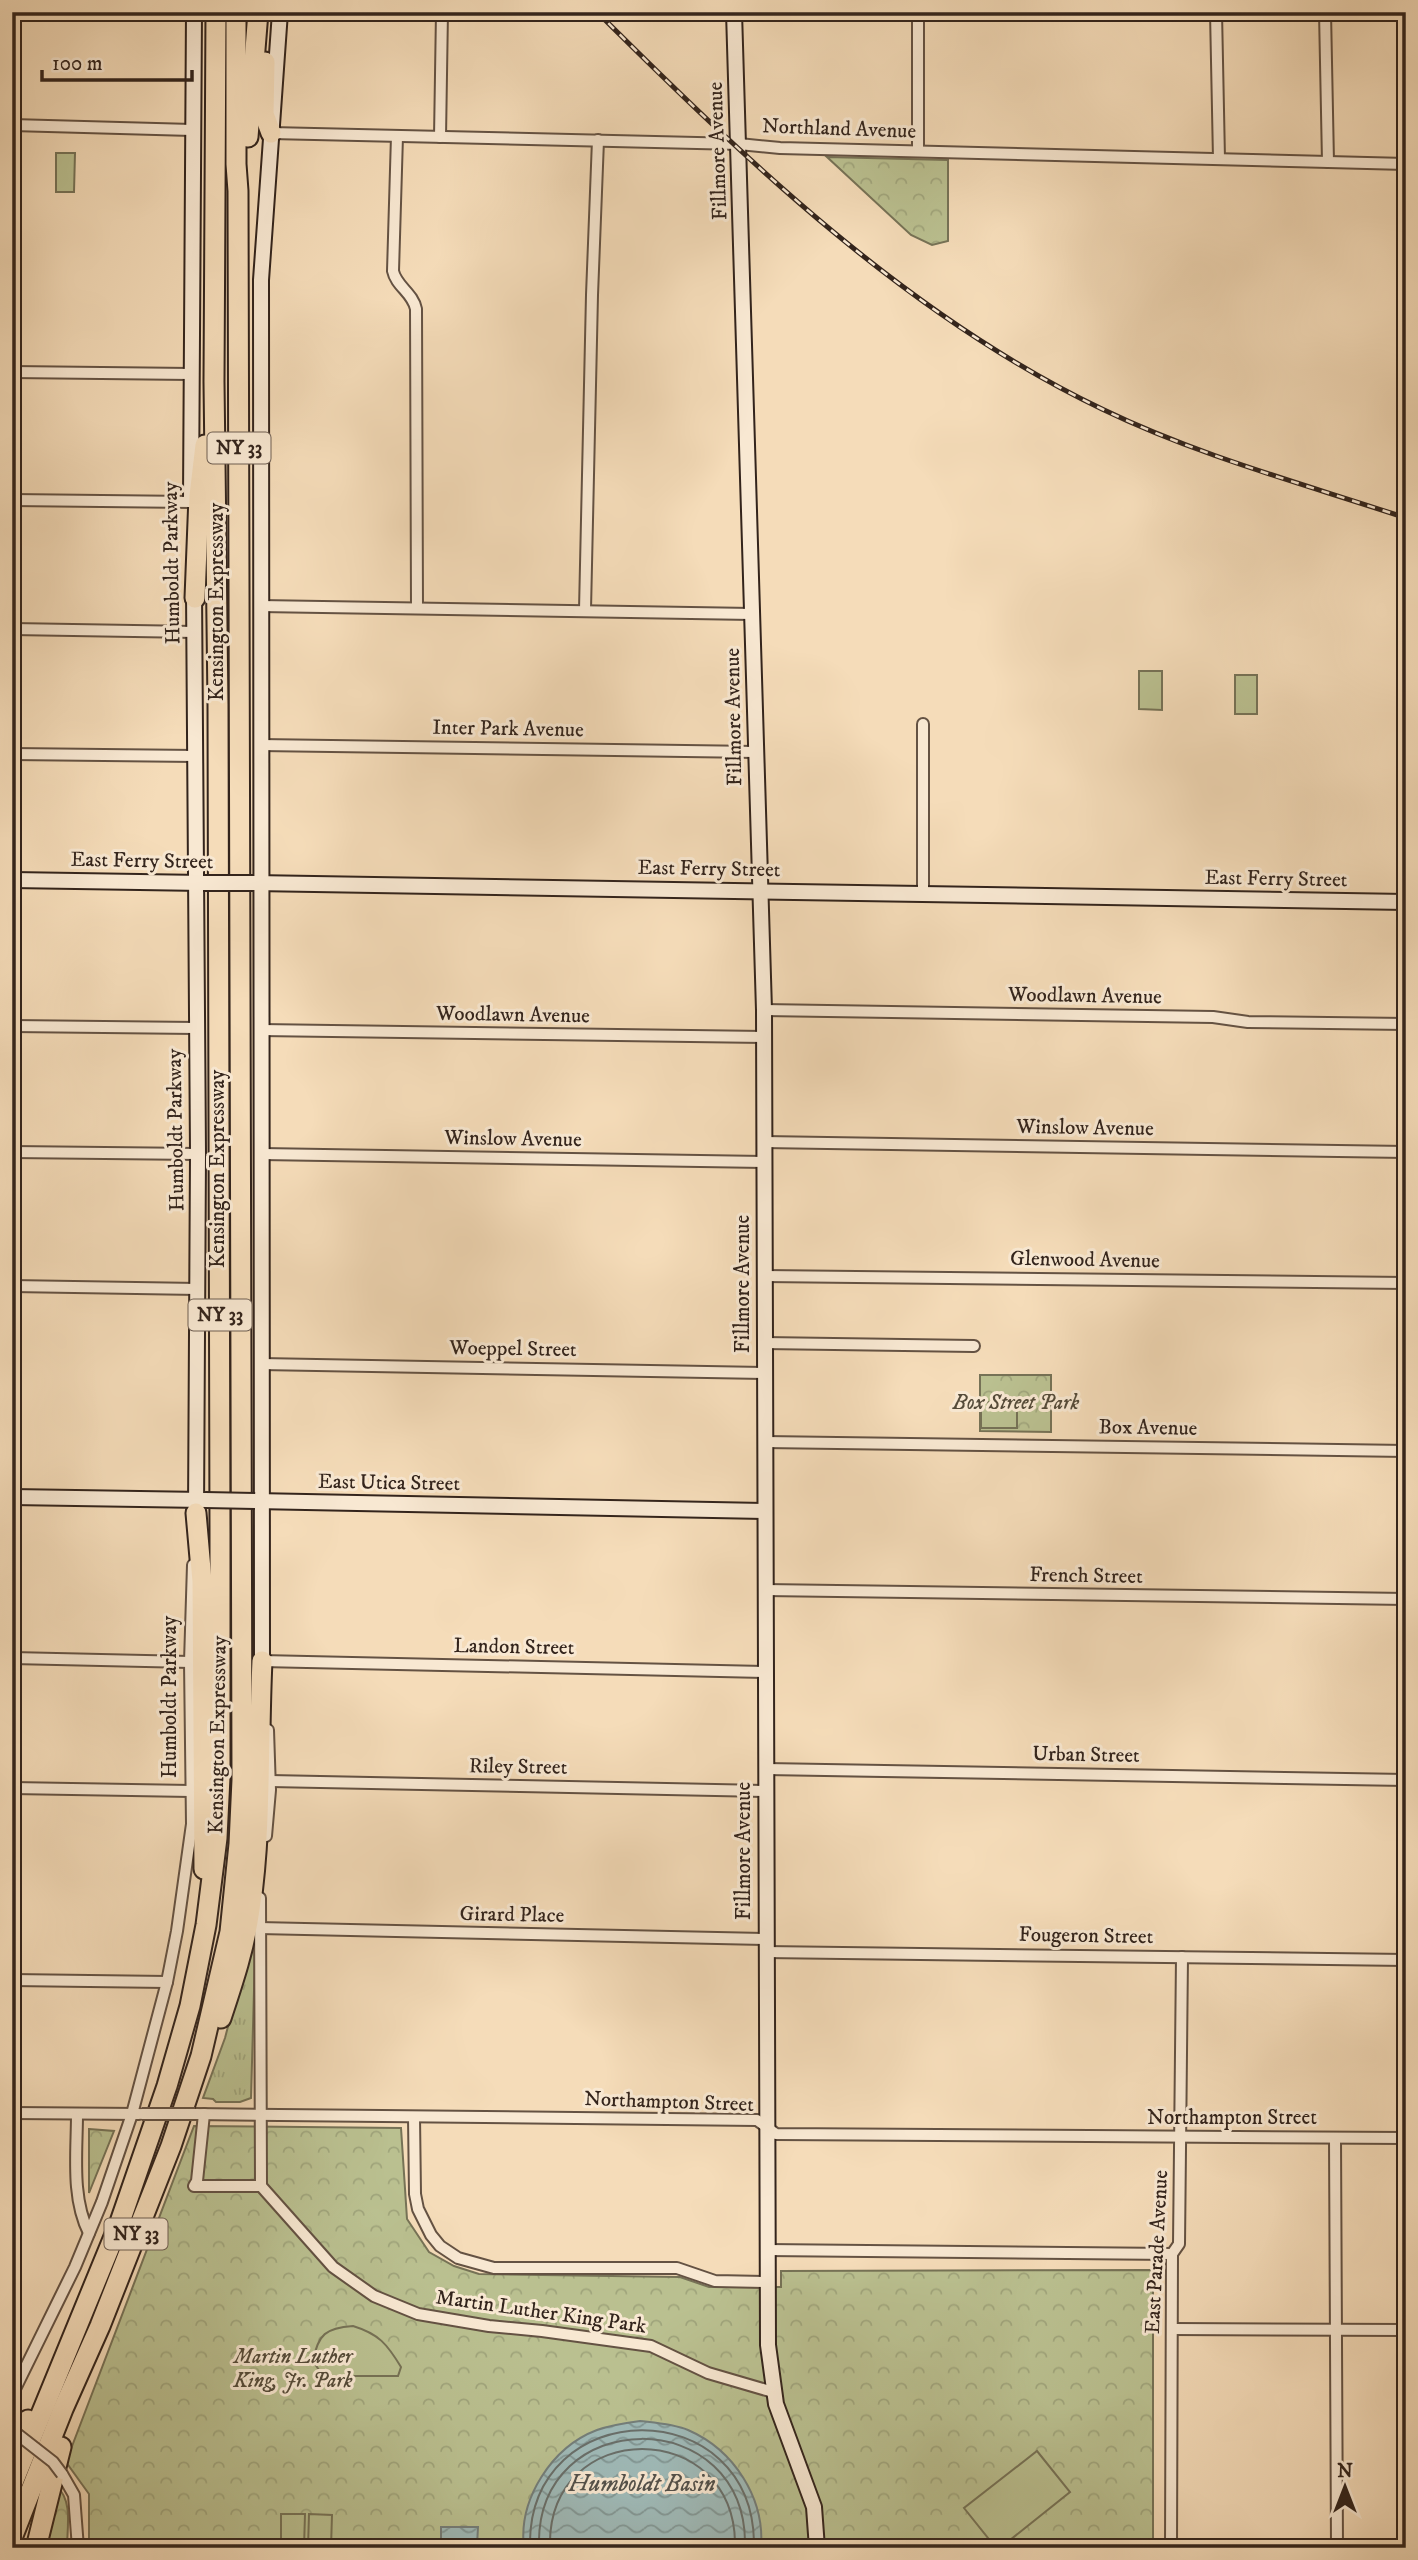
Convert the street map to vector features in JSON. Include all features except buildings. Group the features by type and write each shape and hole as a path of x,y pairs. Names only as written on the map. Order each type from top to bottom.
{"highway":[{"name":"Kensington Expressway","path":"12,2485 115,2234 145,2153 190,2006 206,1924 217,1838 220,1777 218,704 214,382 216,12"},
{"name":"Kensington Expressway","path":"12,2538 146,2210 201,2056 230,1932 239,1844 242,1780 239,191 236,164 236,12"},
{"path":"239,191 246,164 258,12"},
{"path":"265,12 264,114 271,133"},
{"path":"195,598 199,496 214,382"},
{"path":"199,1504 206,1924"},
{"path":"201,2056 220,2021 239,1965 250,1908 258,1811 262,1661"},
{"path":"15,2438 62,2362"},
{"path":"36,2548 61,2443 63,2409"}],"street":[{"name":"Humboldt Parkway","path":"12,2395 75,2267 137,2114 177,1931 192,1824 190,1662 199,1504 196,1028 199,883 191,502 194,12"},
{"path":"199,2114 197,2181 194,2186 261,2186 259,1928 270,1781 262,1661 258,1501 262,1154 256,883 260,745 261,280 280,12"},
{"path":"440,137 442,12"},
{"name":"Fillmore Avenue","path":"734,12 764,1010 768,2345 773,2392 792,2449 811,2493 817,2548"},
{"path":"918,12 918,151"},
{"path":"1216,12 1219,159"},
{"path":"1325,12 1328,162"},
{"path":"12,125 192,130"},
{"name":"Northland Avenue","path":"271,133 1406,164"},
{"path":"397,136 393,271 395,279 414,301 416,309 417,607"},
{"path":"585,611 598,141"},
{"path":"12,372 191,374"},
{"path":"12,500 191,502"},
{"path":"260,606 752,614"},
{"path":"12,629 195,632"},
{"path":"923,724 923,894"},
{"name":"Inter Park Avenue","path":"260,745 756,752"},
{"path":"12,754 196,756"},
{"name":"East Ferry Street","path":"12,880 1406,902"},
{"name":"Woodlawn Avenue","path":"764,1010 1199,1017 1248,1022 1406,1024"},
{"path":"12,1026 196,1028"},
{"name":"Woodlawn Avenue","path":"261,1030 764,1037"},
{"name":"Winslow Avenue","path":"764,1142 1406,1152"},
{"path":"12,1152 198,1154"},
{"name":"Winslow Avenue","path":"262,1154 764,1162"},
{"name":"Glenwood Avenue","path":"764,1276 1406,1283"},
{"path":"13,1497 13,1286 198,1289"},
{"path":"764,1343 974,1346"},
{"name":"Woeppel Street","path":"261,1364 764,1373"},
{"name":"Box Avenue","path":"765,1442 1406,1451"},
{"name":"East Utica Street","path":"13,1497 199,1504 258,1501 765,1511"},
{"name":"French Street","path":"765,1590 1406,1599"},
{"path":"12,1658 190,1662"},
{"name":"Landon Street","path":"262,1661 766,1672"},
{"name":"Urban Street","path":"766,1769 1406,1780"},
{"name":"Riley Street","path":"270,1781 766,1791"},
{"path":"12,1788 191,1791"},
{"name":"Girard Place","path":"259,1928 765,1946"},
{"name":"Fougeron Street","path":"765,1946 1406,1960"},
{"name":"East Parade Avenue","path":"1171,2548 1172,2254 1179,2244 1182,1957"},
{"path":"12,1980 167,1982"},
{"name":"Northampton Street","path":"12,2113 757,2120 776,2134 1406,2138"},
{"path":"77,2114 78,2198 82,2220 89,2233"},
{"path":"414,2117 415,2194 418,2209 430,2235 440,2246 458,2258 494,2268 677,2269 715,2281 767,2282"},
{"path":"1335,2138 1337,2548"},
{"name":"Martin Luther King Park","path":"261,2186 333,2267 374,2296 418,2314 489,2326 651,2346 708,2373 773,2392"},
{"path":"767,2250 1172,2254"},
{"path":"1172,2329 1406,2330"},
{"path":"15,2438 52,2462 62,2474 74,2495 78,2548"}],"green space":[{"path":"56,153 75,153 74,192 56,192"},
{"path":"827,157 948,160 948,241 932,245 911,235"},
{"path":"1139,671 1162,671 1162,710 1139,709"},
{"path":"1235,675 1257,675 1257,714 1235,714"},
{"name":"Box Street Park","path":"980,1375 1051,1375 1051,1432 980,1431"},
{"path":"981,1402 1017,1403 1017,1428 981,1428"},
{"path":"256,1919 251,2098 240,2102 216,2102 203,2098 225,2038"},
{"name":"Martin Luther King, Jr. Park","path":"194,2126 401,2128 407,2219 429,2252 454,2266 479,2274 680,2277 709,2287 781,2287 781,2271 1153,2270 1153,2548 89,2548 89,2494 66,2462"},
{"path":"89,2129 114,2131 89,2193"},
{"path":"353,2326 376,2336 387,2346 401,2367 398,2376 328,2376 319,2370 313,2361 321,2339 330,2331"},
{"path":"1037,2451 1070,2492 1000,2548 996,2548 964,2508"},
{"path":"57,2487 67,2507 67,2548 45,2548"},
{"path":"281,2514 305,2514 304,2548 281,2548"},
{"path":"309,2514 332,2515 331,2548 308,2548"}],"water":[{"name":"Humboldt Basin","path":"640,2421 688,2430 705,2439 732,2463 752,2494 758,2511 761,2548 524,2548 527,2511 541,2477 553,2462 581,2438 597,2430"},
{"path":"441,2527 478,2527 477,2546 441,2545"}],"railway":[{"path":"597,12 712,124 833,232 962,329 1031,371 1139,426 1252,468 1406,518"}]}
